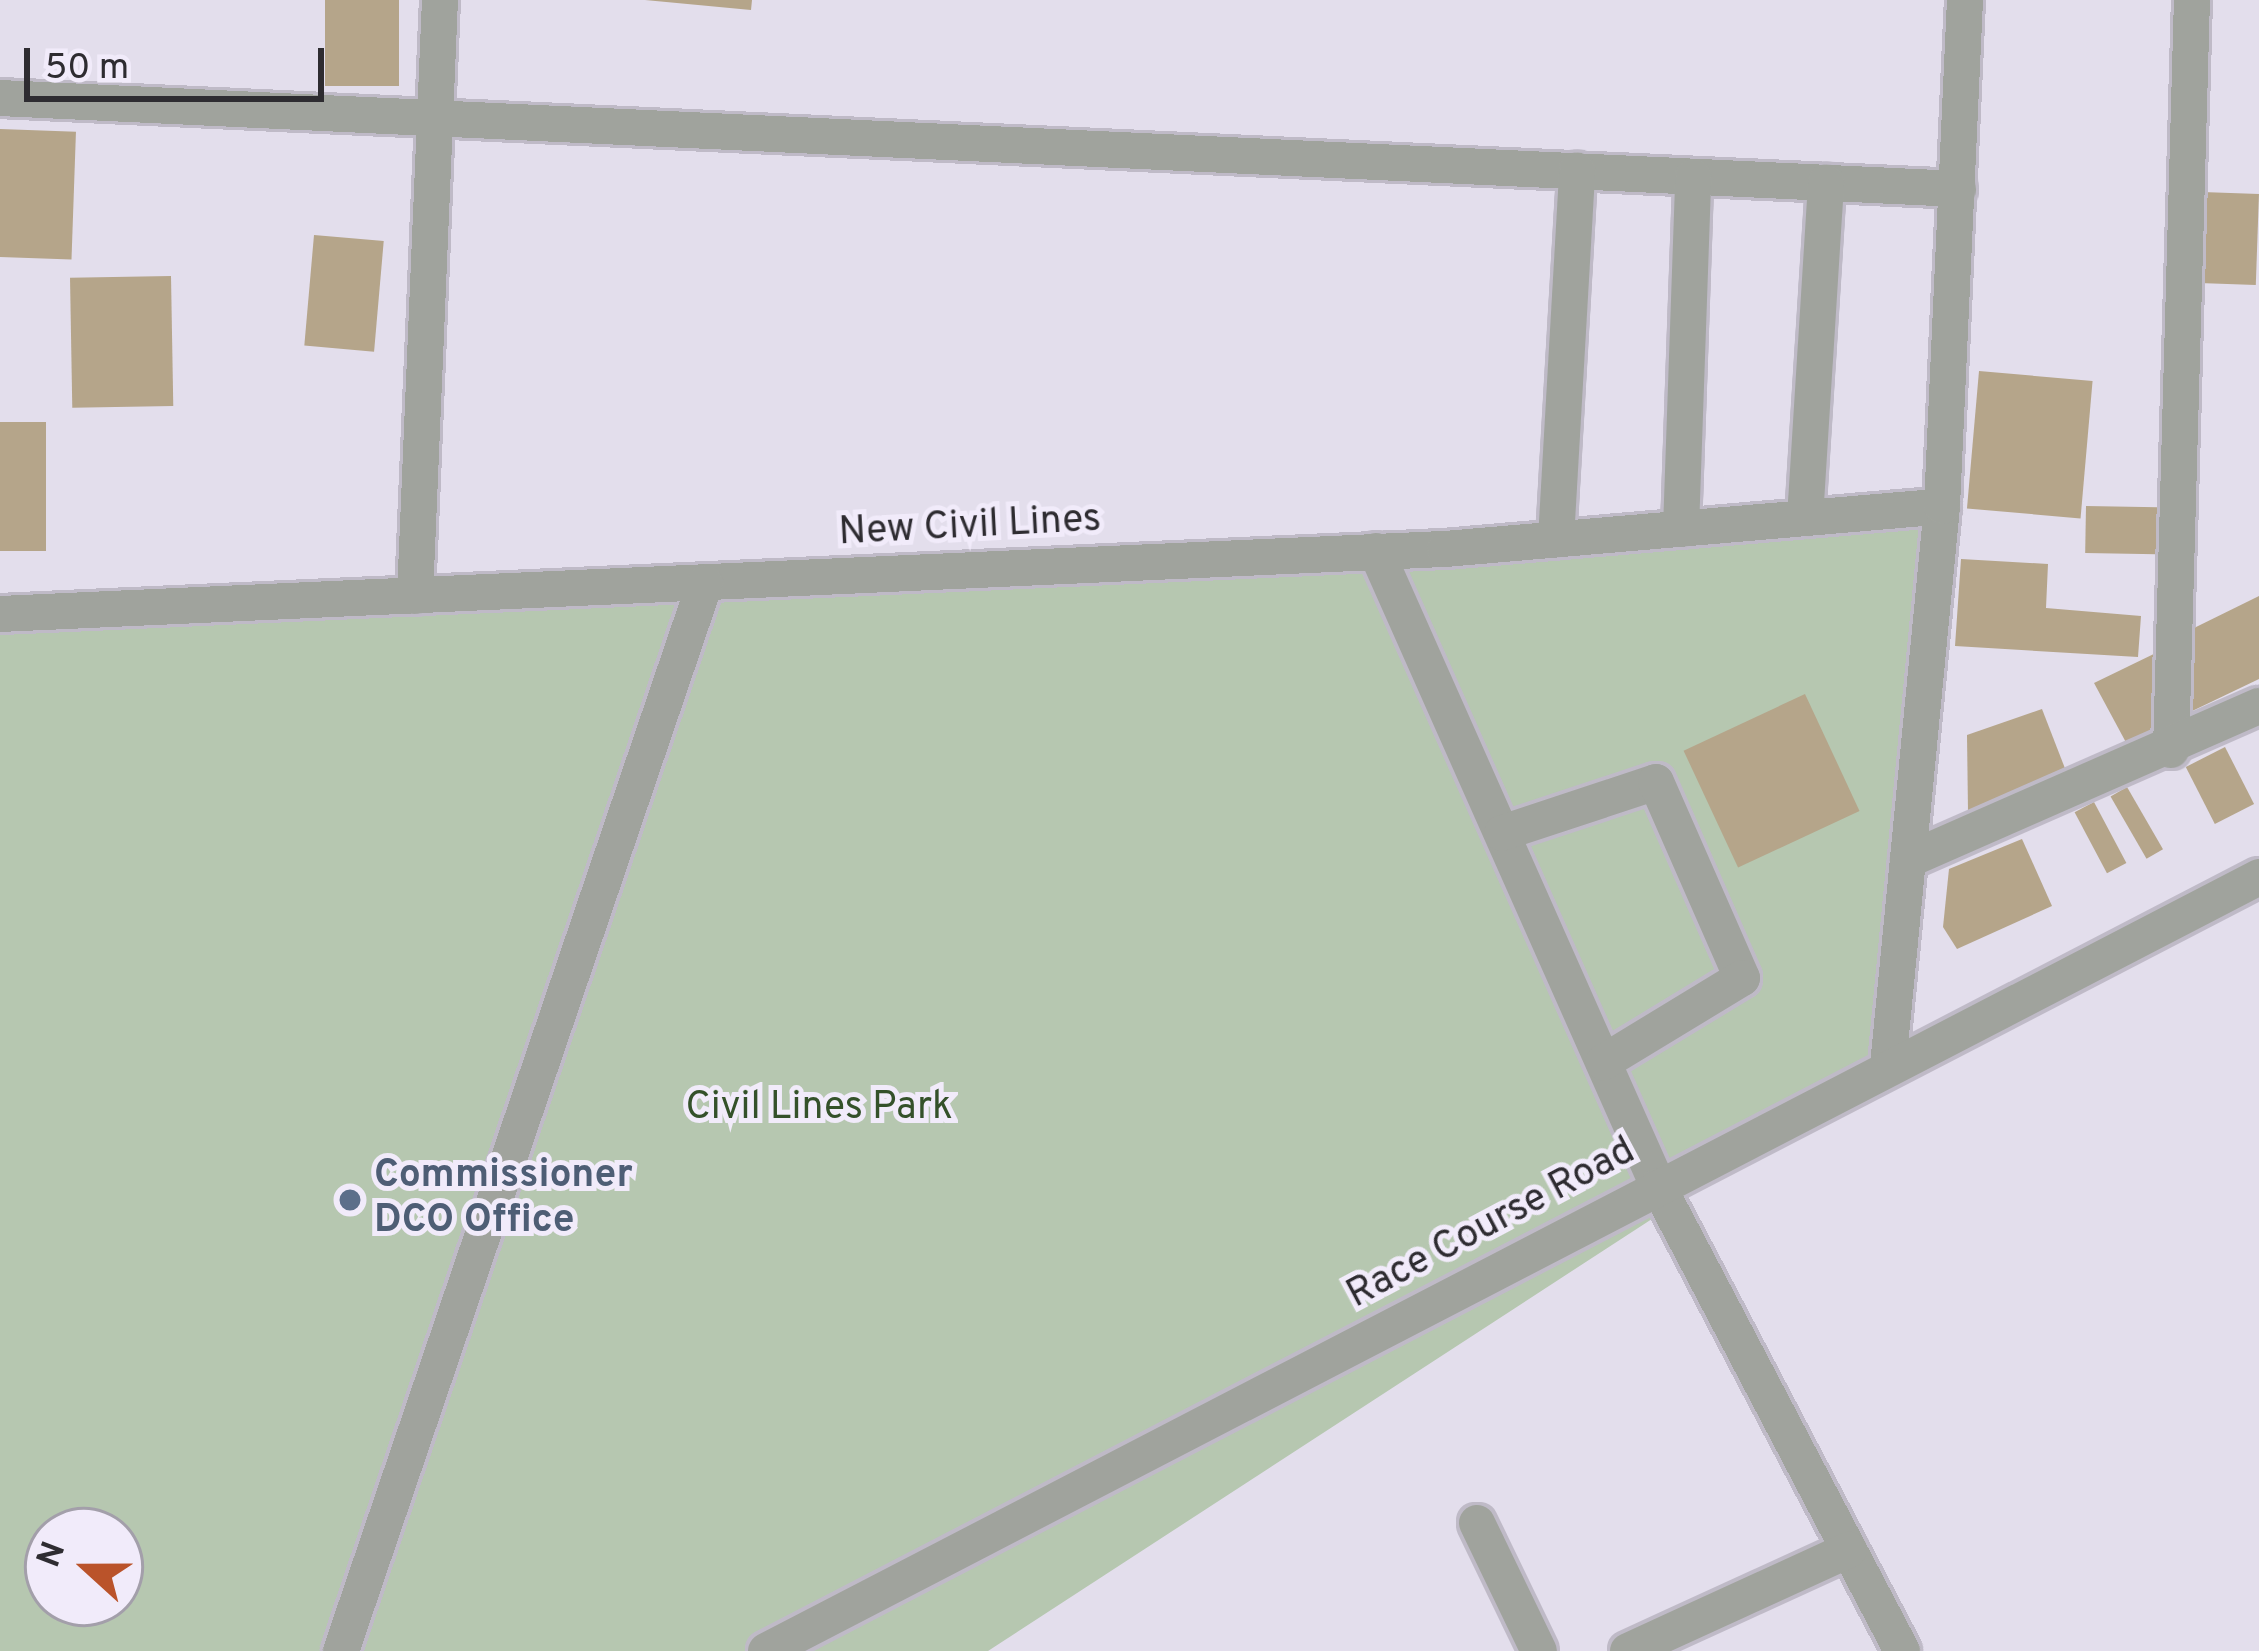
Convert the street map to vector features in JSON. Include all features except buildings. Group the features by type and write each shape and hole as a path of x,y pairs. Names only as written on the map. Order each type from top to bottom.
{"street":[{"path":"415,596 440,0"},
{"path":"1888,1066 1942,506 1965,0"},
{"path":"2171,750 2192,0"},
{"path":"0,98 1958,189"},
{"path":"1556,539 1577,172"},
{"path":"1681,529 1693,176"},
{"path":"1805,518 1826,183"},
{"name":"New Civil Lines","path":"0,614 1376,551 1942,506"},
{"path":"1376,551 1658,1186 1902,1651"},
{"path":"341,1651 705,583"},
{"path":"1908,860 2171,750 2259,706"},
{"path":"1502,833 1656,782 1666,803 1742,978 1604,1062"},
{"name":"Race Course Road","path":"766,1651 2259,877"},
{"path":"1477,1522 1539,1651"},
{"path":"1628,1651 1850,1550"}],"green space":[{"name":"Civil Lines Park","path":"1942,506 1887,1066 988,1651 0,1651 0,612"}],"place":[{"name":"Commissioner DCO Office","path":"350,1200"}]}
